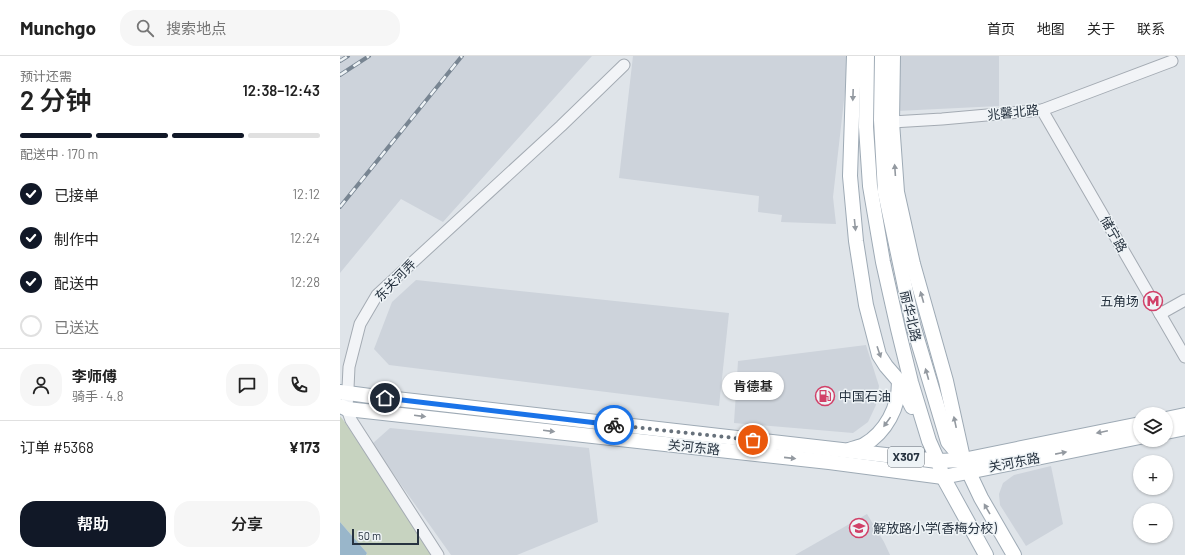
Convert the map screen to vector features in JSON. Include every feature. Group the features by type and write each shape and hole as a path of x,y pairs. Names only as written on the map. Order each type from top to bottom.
{"main road":[{"path":"854,56 850,176 856,242 866,305 879,354 886,366 899,381 938,461"},
{"name":"丽华北路","path":"867,56 866,127 870,186 883,262 898,330 911,382 929,441 943,477 986,555"},
{"name":"丽华北路","path":"882,56 881,120 885,192 913,325 948,442 966,466 981,498 1014,555"},
{"path":"893,56 892,122 897,192 913,264 946,381 966,466"},
{"path":"848,450 863,446 876,436 891,418 899,393 898,330"},
{"name":"关河东路","path":"344,392 848,450 966,466 1133,438"},
{"name":"关河东路","path":"344,408 828,462 943,477 966,466 1133,426"},
{"path":"1173,418 1185,415"},
{"path":"1173,431 1185,428"}],"street":[{"name":"兆馨北路","path":"892,122 1042,110 1172,61"},
{"name":"东关河弄","path":"344,408 344,392 360,324 377,295 561,126 624,65"},
{"name":"储宁路","path":"1042,110 1185,357"},
{"path":"1160,314 1185,300"},
{"path":"344,408 438,555"}],"shaded area":[{"path":"340,56 592,56 443,222 401,199 340,273"},
{"path":"633,56 849,56 833,197 836,224 781,222 782,215 758,212 759,196 619,178"},
{"path":"897,56 999,56 999,106 897,111"},
{"path":"416,280 729,313 719,406 389,365 374,349 392,302"},
{"path":"866,345 879,386 876,405 868,422 853,433 734,423 738,361"},
{"path":"390,428 589,448 598,522 517,555 451,555 372,444"},
{"path":"1051,466 1063,524 1026,546 1000,505 999,494 1003,483 1014,475"},
{"name":"解放路小学(香梅分校)","path":"867,514 890,555 795,555"}],"green space":[{"path":"340,416 433,555 366,555 367,553 340,522"}],"water":[{"path":"340,522 367,553 366,555 340,555"}],"railway":[{"path":"340,61 348,56"},
{"path":"340,75 369,56"},
{"path":"340,207 462,56"}],"way so far":[{"path":"614,425 753,440"}],"place":[{"name":"五角场","path":"1153,301"},
{"name":"中国石油","path":"825,396"},
{"name":"肯德基","path":"753,440"},
{"name":"解放路小学(香梅分校)","path":"859,528"}],"route":[{"path":"385,398 614,425"}]}
